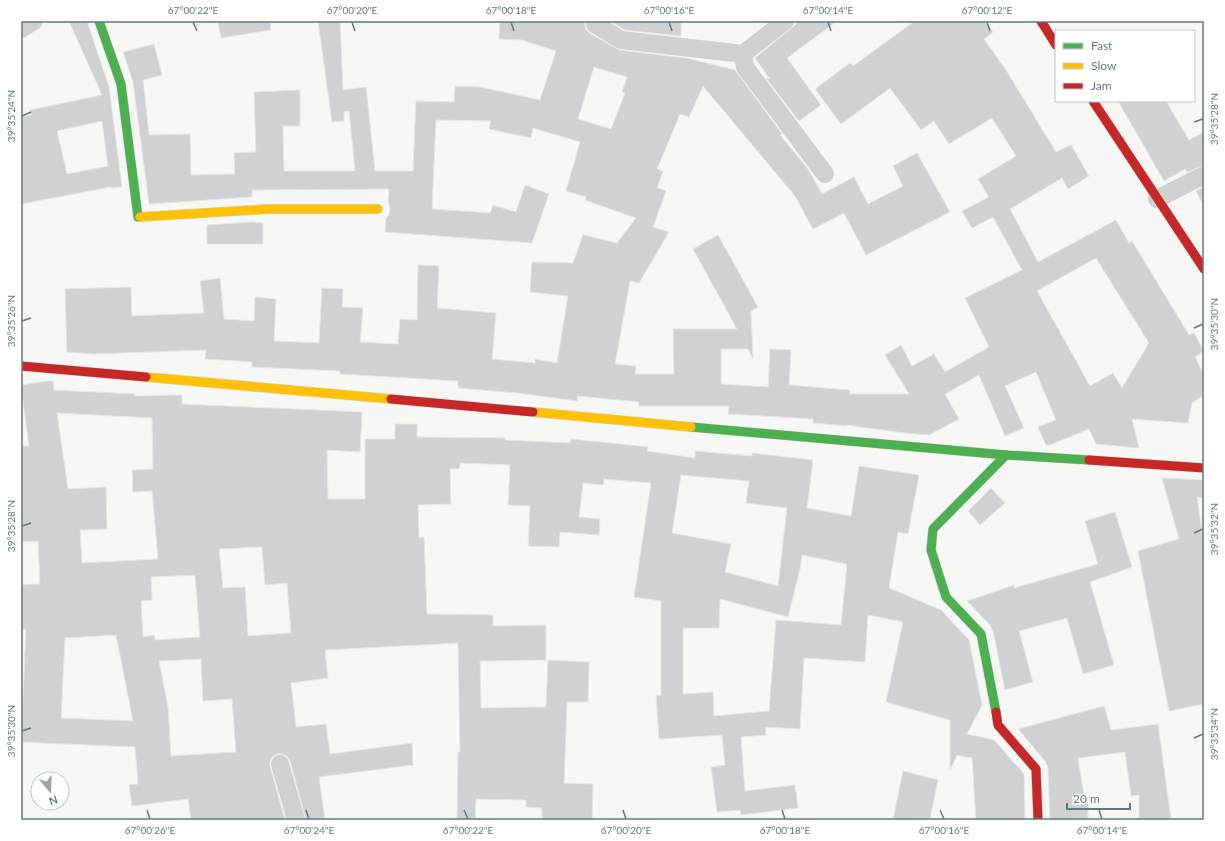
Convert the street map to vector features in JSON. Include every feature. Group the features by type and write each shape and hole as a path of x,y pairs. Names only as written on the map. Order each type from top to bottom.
{"street":[{"path":"21,30 34,21"},
{"path":"99,21 121,84 138,217 268,209 378,209"},
{"path":"595,21 595,24 621,40 743,54 785,21"},
{"path":"1041,21 1055,42"},
{"path":"743,54 745,67 826,174"},
{"path":"1094,102 1204,269"},
{"path":"1157,199 1204,175"},
{"path":"21,366 1006,455 1204,468"},
{"path":"1006,455 933,529 931,550 946,597 981,634 998,725 1036,769 1038,820"},
{"path":"280,764 296,820"}],"building":[{"path":"69,21 87,21 109,87 122,187 111,187 21,204 21,117 31,115 30,110 102,95","holes":["102,121 108,166 67,174 57,131"]},
{"path":"218,21 270,21 271,30 221,38"},
{"path":"318,21 340,21 343,90 366,87 375,171 413,171 416,101 454,102 455,86 480,87 540,100 556,51 522,40 499,39 500,21 584,21 586,29 589,33 619,50 686,58 735,70 782,134 780,135 808,169 822,194 854,177 868,204 903,186 893,166 917,153 950,212 866,255 844,213 813,229 795,196 703,86 689,117 680,114 657,169 663,171 657,188 666,191 653,227 669,232 639,283 630,281 615,364 636,366 635,374 674,374 673,329 737,329 693,249 718,235 758,307 751,311 753,359 748,349 721,349 721,384 768,387 770,349 791,350 789,385 850,390 850,394 909,394 885,355 901,345 912,366 934,354 945,372 989,347 965,298 1022,270 993,217 972,228 962,211 989,197 978,179 1016,156 992,118 949,144 934,121 921,130 890,88 841,124 815,89 850,63 853,66 915,21 985,21 993,32 984,39 1006,70 1056,152 1071,145 1089,176 1068,189 1062,178 1010,209 1038,262 1116,220 1129,243 1132,241 1189,335 1194,333 1204,351 1195,357 1204,375 1204,395 1192,403 1188,423 1132,419 1139,448 1096,444 1089,429 1050,445 1046,445 1038,427 1056,420 1036,372 1005,386 1024,428 1005,436 979,375 945,394 959,419 929,435 847,425 813,423 813,419 728,414 729,406 639,406 639,402 578,396 577,401 517,393 458,388 458,381 340,374 340,371 252,367 252,362 205,359 206,350 93,354 67,352 65,289 131,287 132,316 204,313 200,281 220,278 224,319 254,321 255,297 276,299 274,341 319,343 322,288 343,289 342,307 363,308 360,342 398,344 400,319 417,320 418,265 439,266 437,308 496,313 492,359 535,363 535,359 557,363 568,296 530,292 532,262 573,263 583,235 617,243 636,218 585,200 586,197 566,191 580,142 533,128 531,138 489,129 491,121 436,120 432,209 490,213 493,205 516,212 525,185 549,194 532,243 385,232 386,218 389,215 390,209 388,201 389,189 252,190 252,197 149,204 133,82 123,52 154,44 162,75 143,80 149,135 190,134 191,175 235,174 234,153 256,152 254,92 300,90 300,126 283,126 284,171 355,171 349,111 344,112 344,121 332,122","holes":["594,67 627,77 622,92 625,93 611,129 578,119","1096,258 1149,343 1122,388 1113,373 1090,386 1037,291"]},
{"path":"610,21 681,21 681,36 625,30"},
{"path":"800,21 837,21 787,58 821,105 799,121 766,78 770,79 755,58"},
{"path":"1119,102 1167,102 1189,140 1204,132 1204,165 1187,172 1185,169 1164,181"},
{"path":"1204,187 1204,206 1196,191"},
{"path":"252,222 263,223 263,244 207,244 207,225"},
{"path":"53,381 54,390 135,394 135,396 182,395 182,404 362,412 360,452 327,450 328,499 365,499 365,439 395,439 395,424 417,424 417,437 505,438 505,440 570,443 571,439 648,447 647,451 695,458 695,451 752,456 752,453 813,460 807,508 851,516 859,466 919,475 908,534 898,532 889,588 941,610 969,640 982,705 967,734 994,740 1024,774 1025,820 976,820 972,758 957,755 950,770 950,720 886,702 903,622 868,615 865,662 804,658 800,729 765,727 766,735 741,737 745,791 795,785 798,808 741,815 740,810 717,812 711,767 725,765 722,735 659,739 656,696 661,695 661,601 634,597 651,483 604,479 603,485 583,483 579,517 600,519 599,535 560,532 559,547 528,546 530,506 508,505 510,465 460,463 459,469 450,469 451,504 418,505 419,538 424,537 427,614 493,615 493,626 546,625 546,660 480,661 481,708 546,707 548,660 589,662 588,702 567,702 564,783 593,784 592,820 542,820 542,808 526,807 526,800 476,799 475,820 457,820 458,752 460,752 458,643 325,650 328,678 291,683 296,727 326,724 330,754 412,743 413,765 319,777 325,820 306,820 290,761 287,756 282,754 277,754 272,757 270,766 285,820 191,820 188,799 132,806 129,785 138,784 135,747 21,742 26,629 21,630 21,585 40,584 38,541 21,542 21,446 29,446 21,385","holes":["57,413 152,418 153,469 132,470 133,492 152,491 158,559 82,563 80,530 107,529 106,487 68,489","681,475 749,481 746,503 787,508 778,586 725,572 731,544 672,533","262,547 265,585 287,583 291,633 248,636 245,587 223,588 219,549","802,555 847,564 841,625 776,620 769,711 714,716 713,692 683,694 683,628 719,628 720,599 788,617","195,575 200,637 155,640 154,635 143,637 141,601 152,600 151,577","116,635 133,721 61,718 65,638","201,659 203,701 232,699 236,752 171,756 168,707 159,661"]},
{"path":"1162,478 1204,480 1204,498 1197,497 1204,545 1204,704 1169,711 1138,551 1179,539"},
{"path":"991,488 1005,503 980,525 968,511"},
{"path":"1115,512 1132,567 1090,582 1114,665 1083,674 1067,618 1019,631 1033,682 1005,690 993,631 990,625 967,601 1014,585 1014,588 1098,564 1085,521"},
{"path":"1104,706 1111,730 1158,724 1171,820 1139,820 1139,795 1131,796 1125,752 1078,758 1085,801 1088,801 1088,820 1050,820 1048,768 1045,761 1018,729"},
{"path":"903,771 938,780 930,820 893,820"}],"traffic: fast":[{"path":"99,21 121,84 138,217 140,217"},
{"path":"691,427 1006,455 1089,460"},
{"path":"996,712 981,634 946,597 931,550 933,529 1006,455"}],"traffic: slow":[{"path":"140,217 268,209 378,209"},
{"path":"146,377 391,399"},
{"path":"533,412 691,427"}],"traffic: jam":[{"path":"1041,21 1055,43"},
{"path":"1094,102 1204,269"},
{"path":"21,366 146,377"},
{"path":"391,399 533,412"},
{"path":"1089,460 1204,468"},
{"path":"996,712 998,725 1036,769 1038,820"}]}
